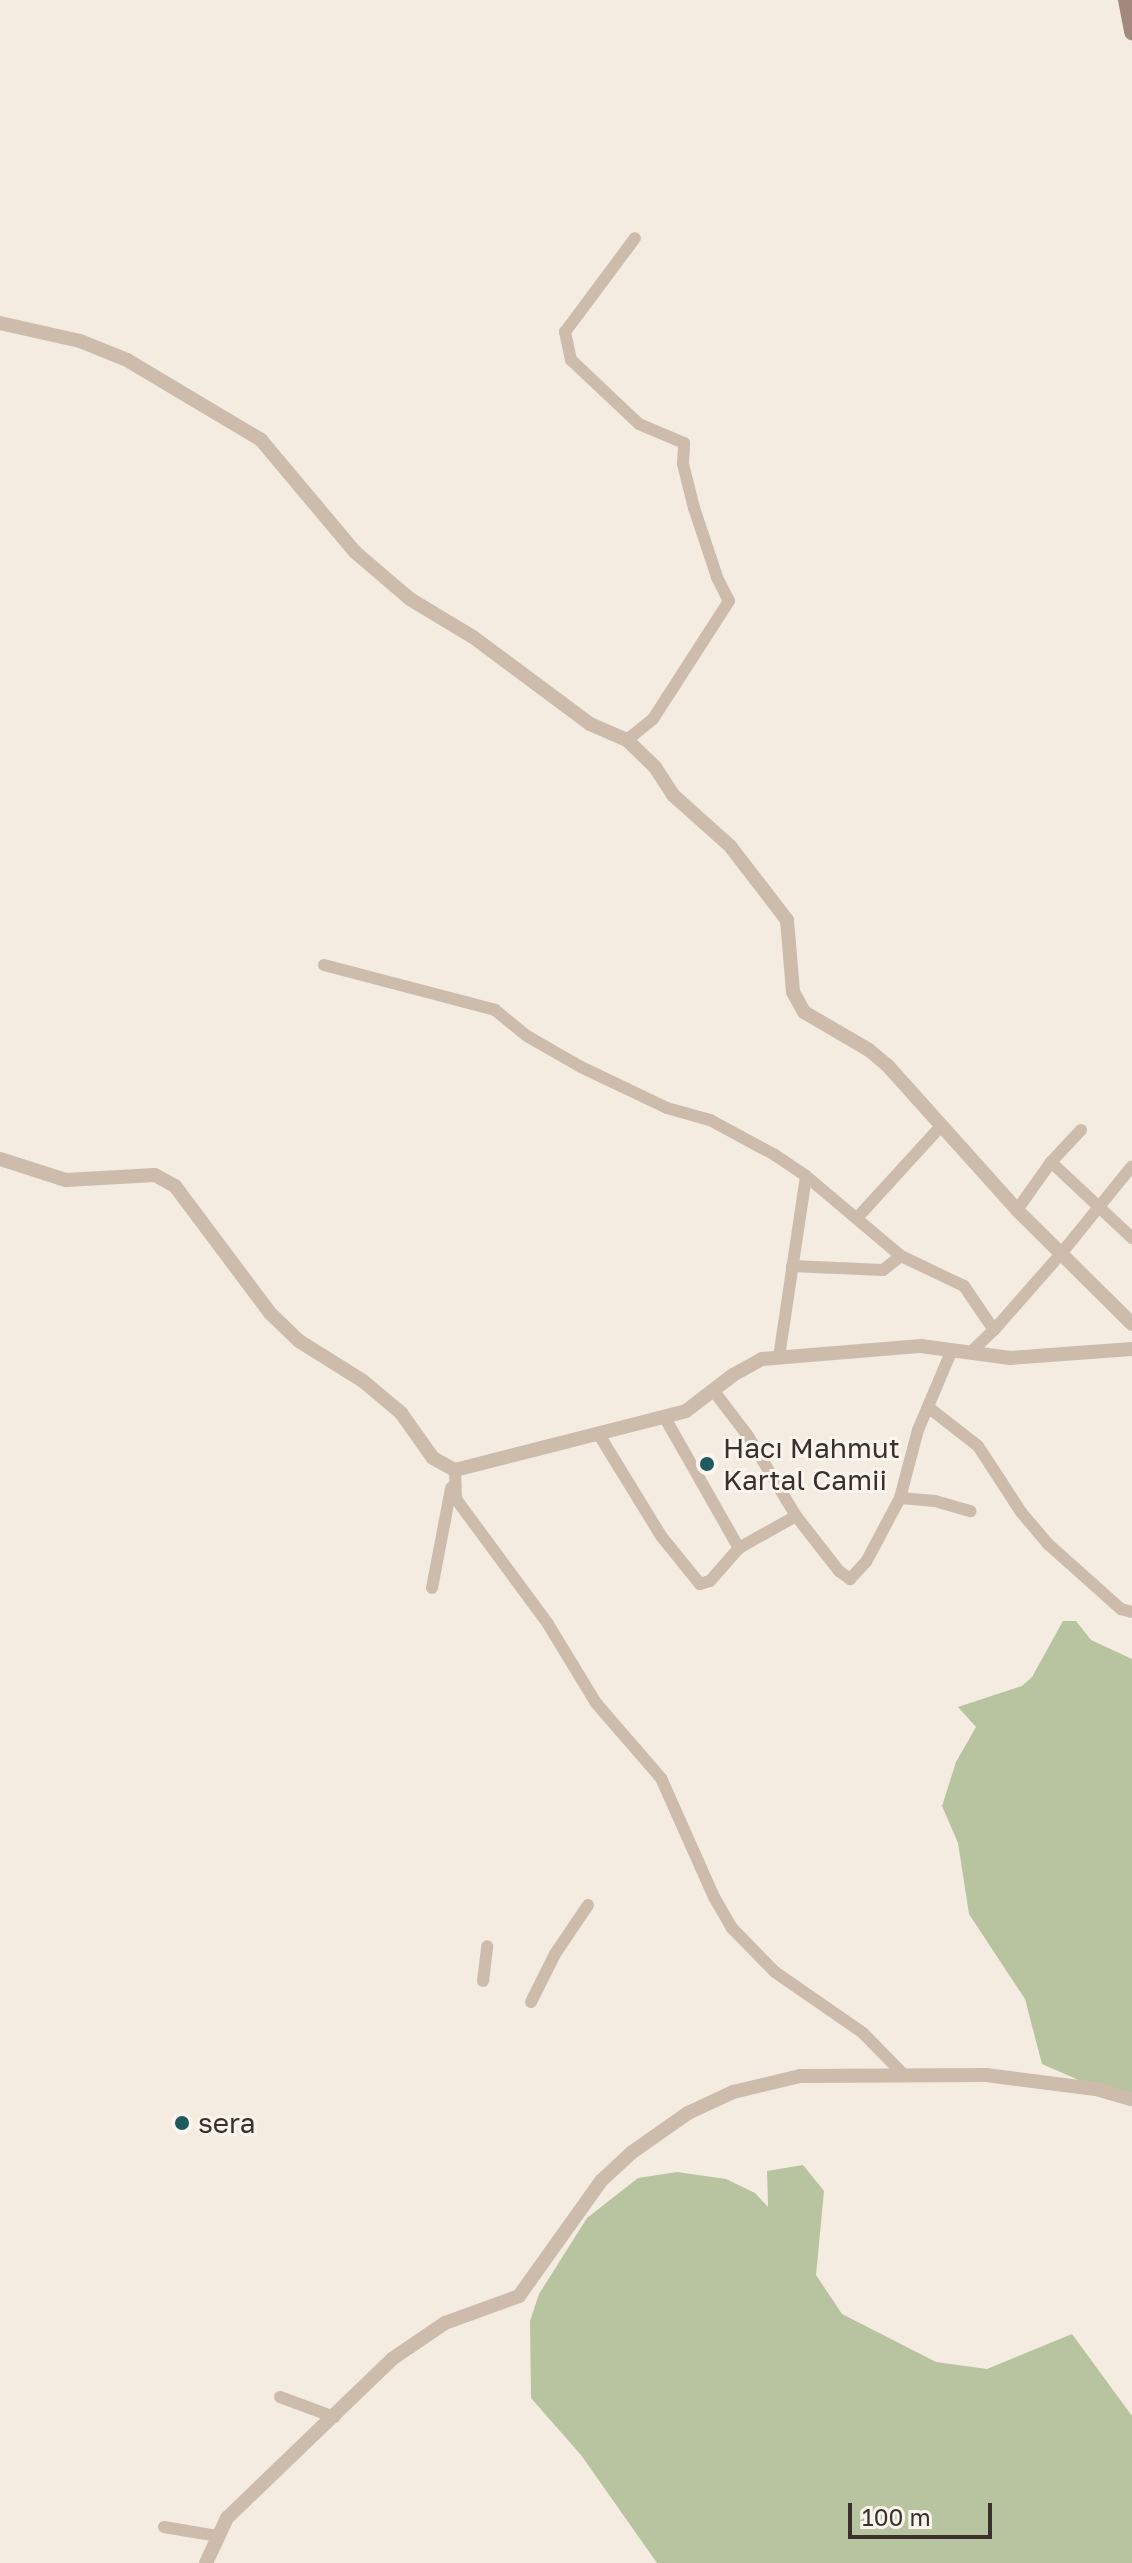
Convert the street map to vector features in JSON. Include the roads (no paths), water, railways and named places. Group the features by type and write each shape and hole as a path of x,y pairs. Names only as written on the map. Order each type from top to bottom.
{"main road":[{"path":"1126,0 1132,32"}],"street":[{"path":"627,740 653,719 729,601 717,577 694,508 683,464 684,443 639,424 571,360 565,332 635,238"},
{"path":"0,323 80,341 127,360 261,440 355,552 410,599 473,637 590,724 627,740 655,767 673,795 730,846 787,920 793,992 804,1012 869,1050 888,1066 1060,1255 1130,1317"},
{"path":"324,965 495,1010 527,1036 581,1067 667,1108 710,1120 806,1176 901,1256 964,1286 994,1330"},
{"path":"857,1218 941,1126"},
{"path":"1017,1210 1051,1162 1081,1130"},
{"path":"0,1159 66,1180 155,1175 175,1186 270,1313 299,1341 363,1381 391,1405 433,1458 455,1470 686,1411 762,1359 874,1348 952,1350 1010,1358 1132,1349"},
{"path":"1051,1162 1132,1238"},
{"path":"971,1352 1060,1255 1132,1166"},
{"path":"779,1357 806,1176"},
{"path":"792,1266 883,1270 901,1256"},
{"path":"713,1390 748,1436 796,1516 839,1571 850,1579 866,1562 900,1498 908,1461 952,1350"},
{"path":"928,1407 978,1446 1021,1512 1048,1544 1121,1609 1132,1612"},
{"path":"665,1418 739,1548"},
{"path":"598,1433 661,1536 700,1584 710,1581 739,1548 796,1516"},
{"path":"432,1588 455,1470"},
{"path":"455,1470 456,1499 548,1624 596,1703 661,1778 714,1897 732,1928 775,1972 863,2033 903,2074"},
{"path":"900,1498 935,1501 971,1511"},
{"path":"531,2002 555,1954 588,1905"},
{"path":"483,1981 487,1946"},
{"path":"206,2563 227,2518 392,2359 434,2330 476,2309 519,2296 601,2181 631,2153 688,2113 733,2092 800,2076 986,2075 1096,2089 1132,2099"},
{"path":"280,2397 334,2417"},
{"path":"164,2527 218,2536"}],"place":[{"name":"Hacı Mahmut Kartal Camii","path":"707,1464"},
{"name":"sera","path":"182,2123"}]}
